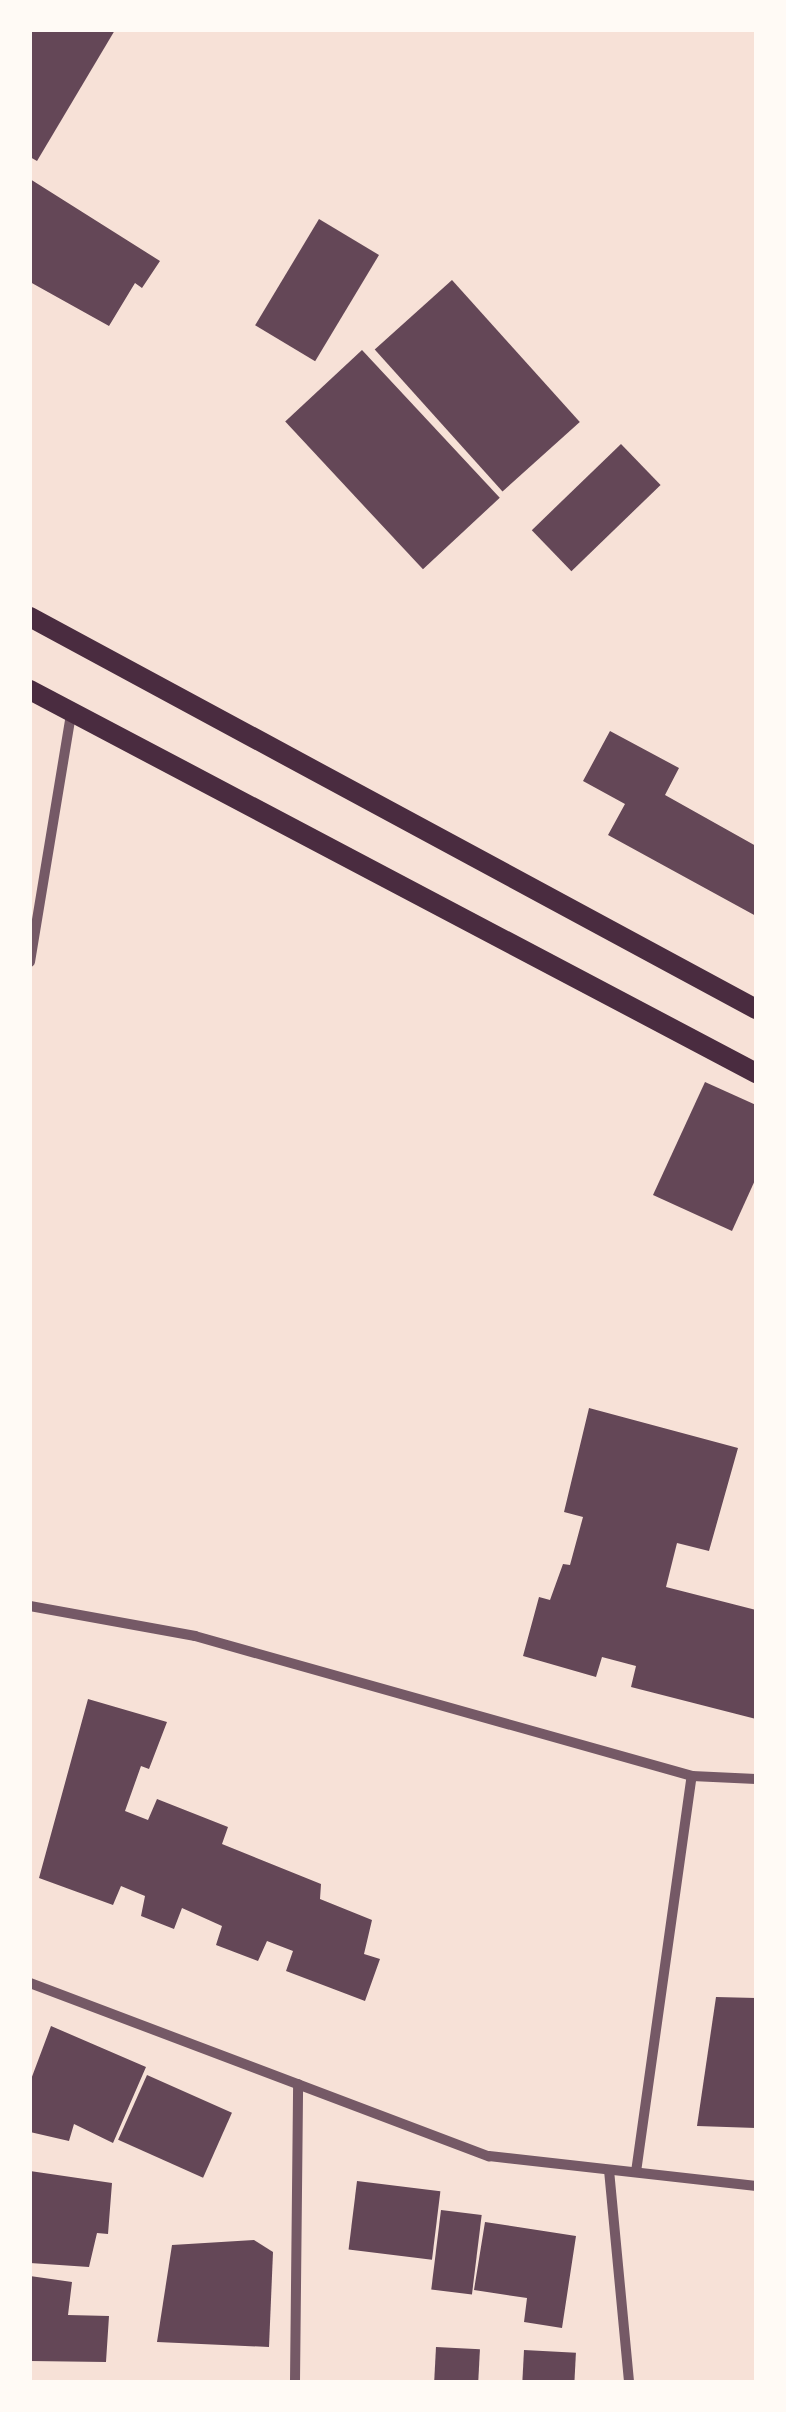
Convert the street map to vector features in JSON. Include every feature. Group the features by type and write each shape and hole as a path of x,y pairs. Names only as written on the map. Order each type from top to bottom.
{"main road":[{"path":"30,618 756,1009"},
{"path":"30,690 756,1073"}],"street":[{"path":"30,962 71,713"},
{"path":"30,1606 195,1636 692,1776 756,1779"},
{"path":"636,2172 692,1776"},
{"path":"30,1983 490,2156 756,2186"},
{"path":"294,2382 298,2084"},
{"path":"609,2170 629,2382"}],"building":[{"path":"30,30 115,30 37,161 30,157"},
{"path":"30,179 160,261 142,288 135,283 109,326 30,282"},
{"path":"319,219 379,255 315,361 255,325"},
{"path":"452,280 580,422 503,492 375,350"},
{"path":"362,350 500,498 423,569 285,422"},
{"path":"621,444 661,485 571,571 532,530"},
{"path":"610,731 679,768 665,795 756,846 756,916 608,835 625,804 583,781"},
{"path":"705,1082 756,1105 756,1178 732,1231 653,1195"},
{"path":"589,1408 738,1448 709,1551 677,1543 666,1587 756,1610 756,1719 631,1687 636,1666 602,1657 596,1677 523,1656 539,1597 550,1600 563,1564 570,1565 583,1517 564,1512"},
{"path":"88,1699 167,1722 149,1769 141,1766 125,1811 148,1820 157,1799 228,1827 222,1844 321,1884 320,1899 372,1920 364,1954 380,1959 365,2001 286,1971 293,1951 267,1941 258,1961 216,1945 222,1926 182,1908 174,1929 141,1916 145,1896 121,1886 113,1905 39,1878"},
{"path":"716,1997 756,1998 756,2128 697,2126"},
{"path":"51,2026 146,2067 113,2143 74,2124 69,2141 30,2132 30,2082"},
{"path":"147,2075 232,2113 203,2178 118,2140"},
{"path":"30,2171 112,2183 108,2234 97,2233 89,2267 30,2263"},
{"path":"357,2181 440,2191 432,2260 349,2249"},
{"path":"441,2210 482,2215 472,2294 431,2289"},
{"path":"485,2222 576,2236 562,2328 524,2322 527,2298 474,2290"},
{"path":"254,2240 273,2252 269,2347 157,2342 172,2245"},
{"path":"30,2276 72,2282 68,2315 109,2316 106,2362 30,2361"},
{"path":"436,2347 480,2349 478,2382 434,2382"},
{"path":"524,2350 576,2353 574,2382 522,2382"}]}
